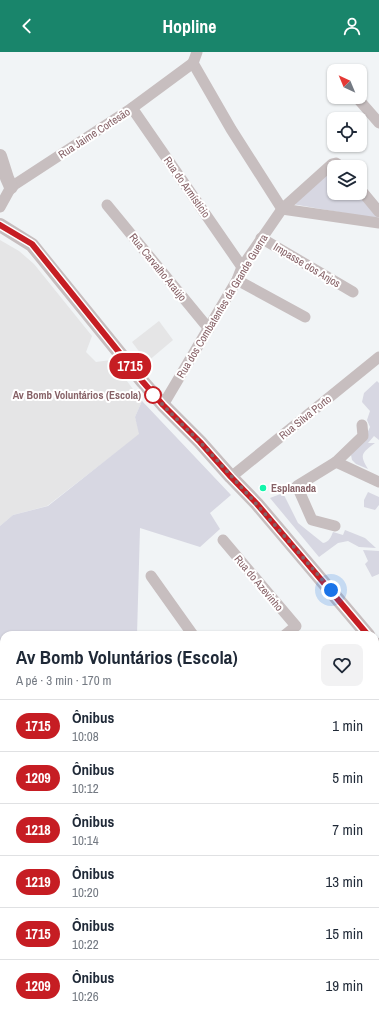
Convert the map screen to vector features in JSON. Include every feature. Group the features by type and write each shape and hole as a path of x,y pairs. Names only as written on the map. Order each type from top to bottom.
{"street":[{"path":"197,52 193,63 231,129 282,209 379,223"},
{"name":"Rua Jaime Cortesão","path":"0,207 11,187 132,108 193,63"},
{"path":"362,104 379,123"},
{"name":"Rua do Armísticio","path":"132,108 242,267"},
{"path":"0,156 11,187"},
{"name":"Rua dos Combatentes da Grande Guerra","path":"163,405 209,329 237,280 242,267 261,238 282,209 327,168"},
{"path":"367,197 379,212"},
{"name":"Rua Carvalho Araújo","path":"107,205 209,329"},
{"path":"0,225 32,244 163,405 200,442 257,504 365,631"},
{"name":"Impasse dos Anjos","path":"261,238 354,292"},
{"path":"237,280 306,317"},
{"name":"Rua Silva Porto","path":"231,477 379,357"},
{"path":"335,526 312,520 297,486 336,462 363,436 362,424"},
{"path":"336,462 379,482"},
{"name":"Rua do Azevinho","path":"223,540 296,626 290,631"},
{"path":"151,576 190,631"}],"shaded area":[{"path":"327,175 327,200 364,200 379,219 292,204"},
{"path":"0,240 19,251 34,264 92,336 86,352 96,362 111,360 142,401 135,417 140,434 47,506 13,515 0,526"},
{"path":"159,321 173,340 147,362 132,342"},
{"path":"377,381 379,383 379,440 374,436 368,443 375,443 363,454 363,460 368,469 356,464 352,460 351,455 365,438 370,427 367,420 370,411 362,402 364,393"},
{"path":"142,401 231,495 210,513 220,529 200,547 140,528 137,631 0,631 0,526 13,515 48,506 139,434 135,417"},
{"path":"368,492 379,497 379,505 375,510 364,507 364,500"},
{"path":"283,493 298,523 323,543 331,537 333,532 343,535 345,530 365,538 376,548 359,547 348,541 338,543 319,557 270,498"},
{"path":"363,550 379,551 379,574 372,577 365,564 368,561"}],"bus line":[{"name":"1715","path":"0,225 32,244 143,382 257,504 365,631"}],"place":[{"name":"Av Bomb Voluntários (Escola)","path":"153,395"},
{"name":"Esplanada","path":"263,488"}],"route":[{"path":"153,395 200,442 257,504 331,590"}]}
